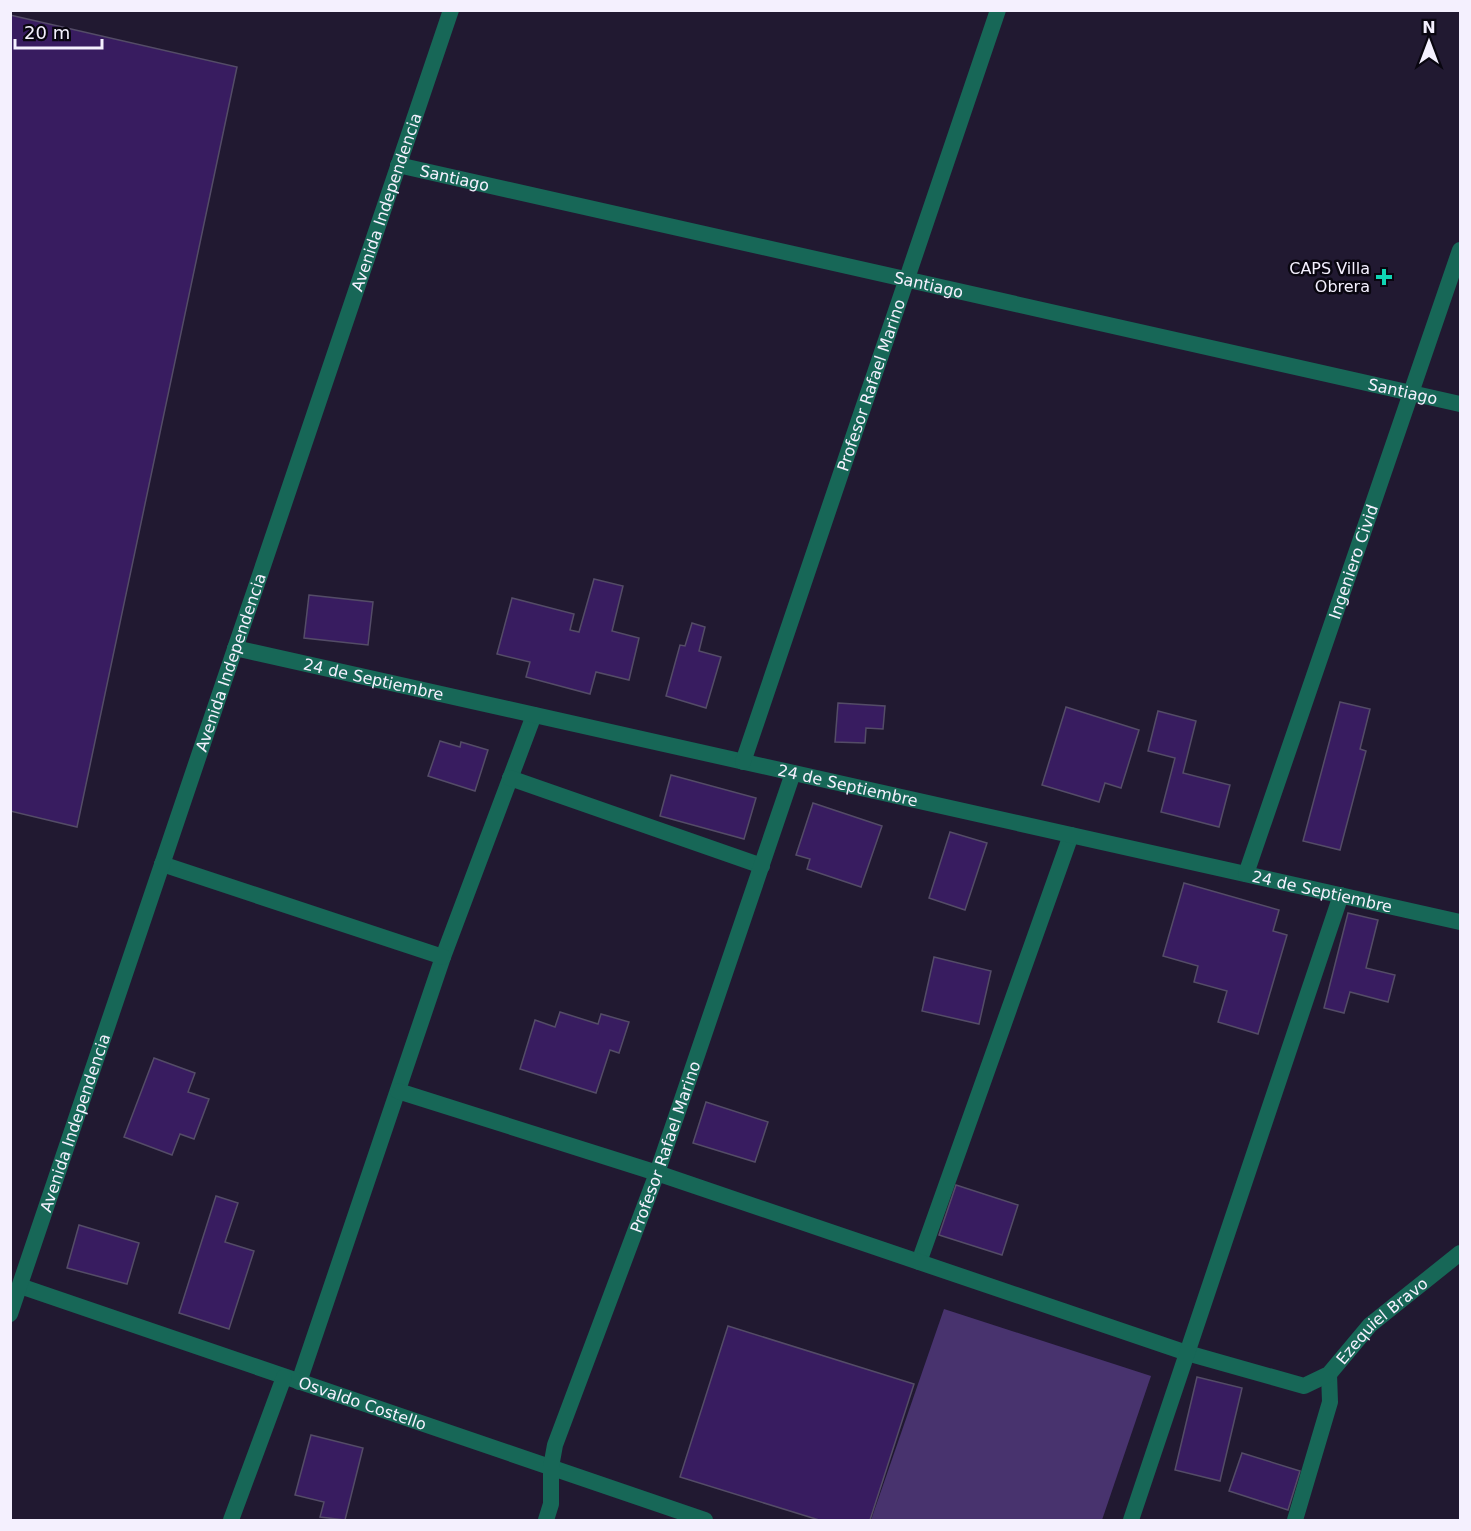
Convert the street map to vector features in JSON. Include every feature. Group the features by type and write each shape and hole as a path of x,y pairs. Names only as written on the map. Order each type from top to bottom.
{"street":[{"name":"Avenida Independencia","path":"10,1314 451,10"},
{"name":"Profesor Rafael Marino","path":"743,762 998,10"},
{"name":"Santiago","path":"398,165 1461,404"},
{"name":"Ingeniero Civid","path":"1246,874 1461,250"},
{"name":"24 de Septiembre","path":"235,648 1461,922"},
{"path":"231,1521 291,1379 534,715"},
{"name":"Profesor Rafael Marino","path":"546,1521 551,1504 550,1467 555,1445 657,1173 793,773"},
{"path":"510,778 762,866"},
{"path":"919,1262 1071,835"},
{"path":"162,864 444,957"},
{"path":"1131,1521 1341,896"},
{"path":"398,1091 657,1173 1187,1353"},
{"name":"Ezequiel Bravo","path":"1187,1353 1304,1386 1329,1374 1370,1325 1461,1252"},
{"name":"Osvaldo Costello","path":"20,1286 705,1521"},
{"path":"1295,1521 1330,1402 1329,1374"}],"shaded area":[{"path":"944,1309 1151,1376 1102,1520 871,1520"}],"building":[{"path":"10,15 237,67 77,827 10,811"},
{"path":"594,579 623,586 612,631 639,638 629,680 596,672 590,694 526,677 530,662 497,654 512,598 574,614 570,630 579,632"},
{"path":"309,595 373,602 368,645 304,638"},
{"path":"692,623 705,627 699,651 721,657 706,708 666,696 680,645 685,646"},
{"path":"1340,702 1370,709 1360,749 1366,751 1340,850 1303,841"},
{"path":"838,703 885,706 883,729 866,728 865,743 835,742"},
{"path":"1066,707 1139,730 1121,788 1105,783 1099,802 1042,785"},
{"path":"1158,711 1196,721 1183,773 1230,785 1219,827 1161,812 1175,758 1148,751"},
{"path":"440,741 460,747 461,742 488,750 475,791 428,776"},
{"path":"671,775 756,798 744,839 660,816"},
{"path":"813,803 882,826 861,887 807,869 810,859 796,855"},
{"path":"950,832 987,843 965,910 929,898"},
{"path":"1184,883 1279,910 1273,931 1287,935 1258,1034 1218,1022 1227,991 1194,982 1198,966 1163,956"},
{"path":"1348,913 1378,920 1366,968 1395,975 1388,1002 1350,992 1344,1013 1324,1008"},
{"path":"934,957 991,971 979,1024 922,1011"},
{"path":"560,1012 598,1024 601,1014 629,1022 619,1053 610,1050 596,1093 520,1069 535,1020 555,1027"},
{"path":"154,1058 195,1073 188,1092 209,1099 194,1139 180,1134 172,1155 124,1137"},
{"path":"706,1102 768,1122 755,1162 693,1143"},
{"path":"956,1185 1018,1205 1002,1255 939,1235"},
{"path":"216,1196 238,1203 225,1242 254,1251 229,1329 179,1313"},
{"path":"79,1225 139,1243 127,1284 67,1268"},
{"path":"728,1326 914,1384 870,1520 819,1520 680,1477"},
{"path":"1197,1377 1242,1388 1220,1481 1175,1470"},
{"path":"311,1435 363,1448 345,1520 320,1517 324,1502 295,1495"},
{"path":"1242,1453 1300,1471 1288,1510 1229,1491"}],"place":[{"name":"CAPS Villa Obrera","path":"1384,277"}]}
